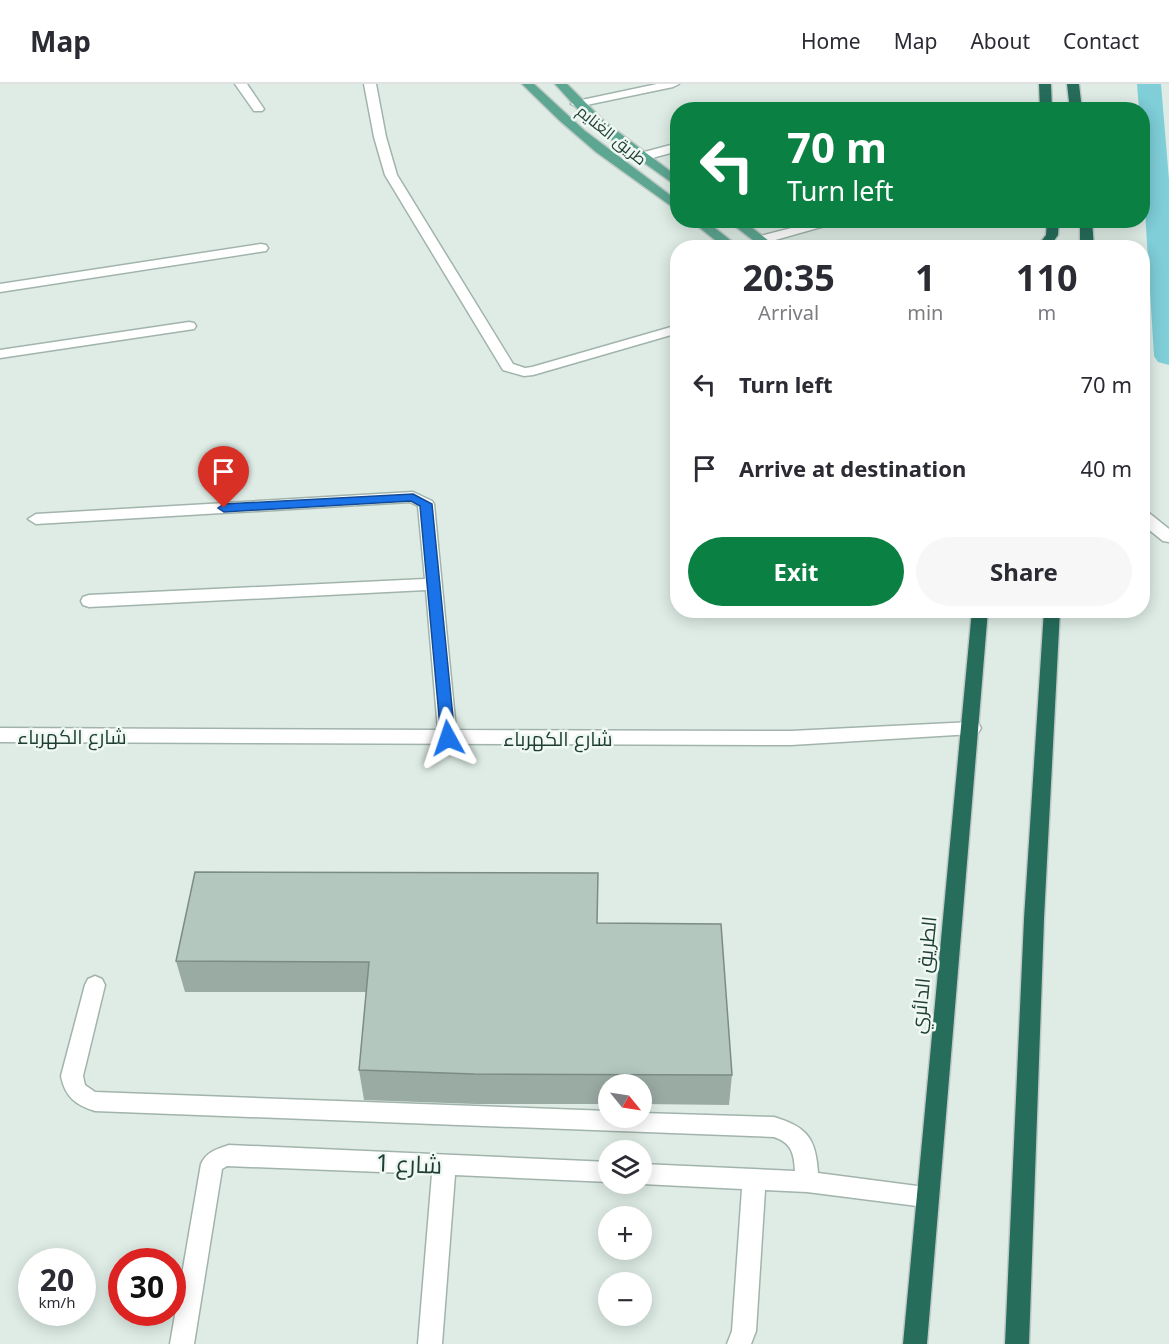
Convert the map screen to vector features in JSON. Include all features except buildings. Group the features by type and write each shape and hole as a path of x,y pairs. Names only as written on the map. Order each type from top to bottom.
{"highway":[{"path":"1045,84 1046,102"},
{"path":"1073,84 1075,102"},
{"name":"الطريق الدائري","path":"915,1344 925,1197 972,728 979,618"},
{"path":"1017,1344 1034,919 1052,618"}],"main road":[{"name":"طريق الغنايم","path":"528,84 553,109 670,201"},
{"name":"طريق الغنايم","path":"561,84 578,104 641,157 670,177"},
{"path":"707,228 723,240"},
{"path":"744,228 761,240"}],"street":[{"path":"241,84 258,109"},
{"path":"370,84 380,137 391,174 508,367 524,372 670,331"},
{"path":"578,104 673,84"},
{"path":"641,157 670,149"},
{"path":"779,240 816,228"},
{"path":"0,288 261,248"},
{"path":"0,354 189,326"},
{"path":"36,519 413,497 426,504 448,738"},
{"path":"1150,522 1169,537"},
{"path":"89,601 434,584"},
{"name":"شارع الكهرباء","path":"0,735 791,738 972,728"},
{"path":"95,985 72,1076 73,1086 89,1101 774,1127 793,1133 805,1149 807,1182"},
{"name":"شارع 1","path":"182,1344 212,1164 220,1158 229,1155 598,1172"},
{"path":"430,1344 444,1164"},
{"path":"652,1175 807,1182 925,1197"},
{"path":"739,1344 744,1331 754,1180"}],"waterway":[{"path":"1149,84 1169,356"}],"route":[{"path":"224,508 413,497 426,504 448,738"}]}
